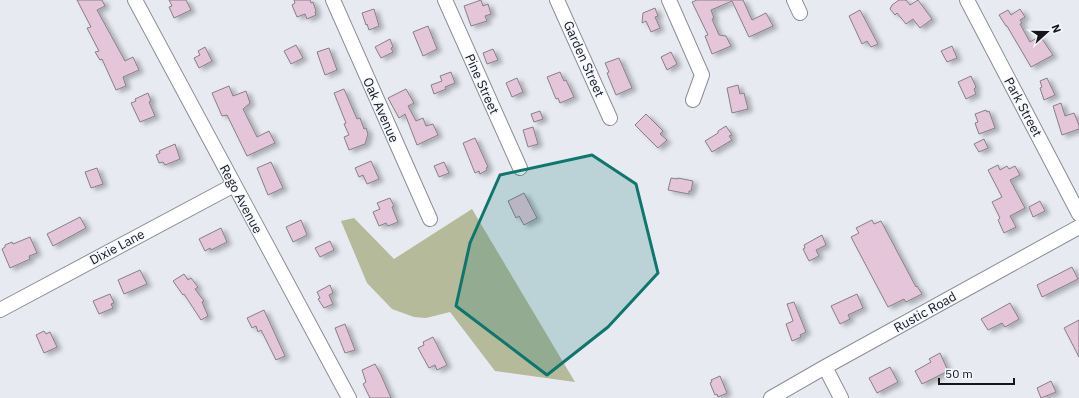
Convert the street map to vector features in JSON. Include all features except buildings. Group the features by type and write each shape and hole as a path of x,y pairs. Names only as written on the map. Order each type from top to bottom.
{"street":[{"name":"Rego Avenue","path":"134,0 349,398"},
{"name":"Oak Avenue","path":"333,0 430,220"},
{"name":"Pine Street","path":"445,0 520,168"},
{"name":"Garden Street","path":"557,0 610,118"},
{"path":"670,0 702,75 693,100"},
{"path":"794,0 800,13"},
{"name":"Park Street","path":"967,0 1079,214"},
{"name":"Dixie Lane","path":"0,310 234,185"},
{"name":"Rustic Road","path":"771,398 1079,227"},
{"path":"825,367 841,398"}],"highlighted area":[{"path":"592,155 636,184 658,273 608,327 547,375 456,306 470,243 500,175"}],"green space":[{"path":"472,209 575,382 495,371 450,312 426,318 414,317 392,309 367,283 341,221 354,218 394,259"}]}
